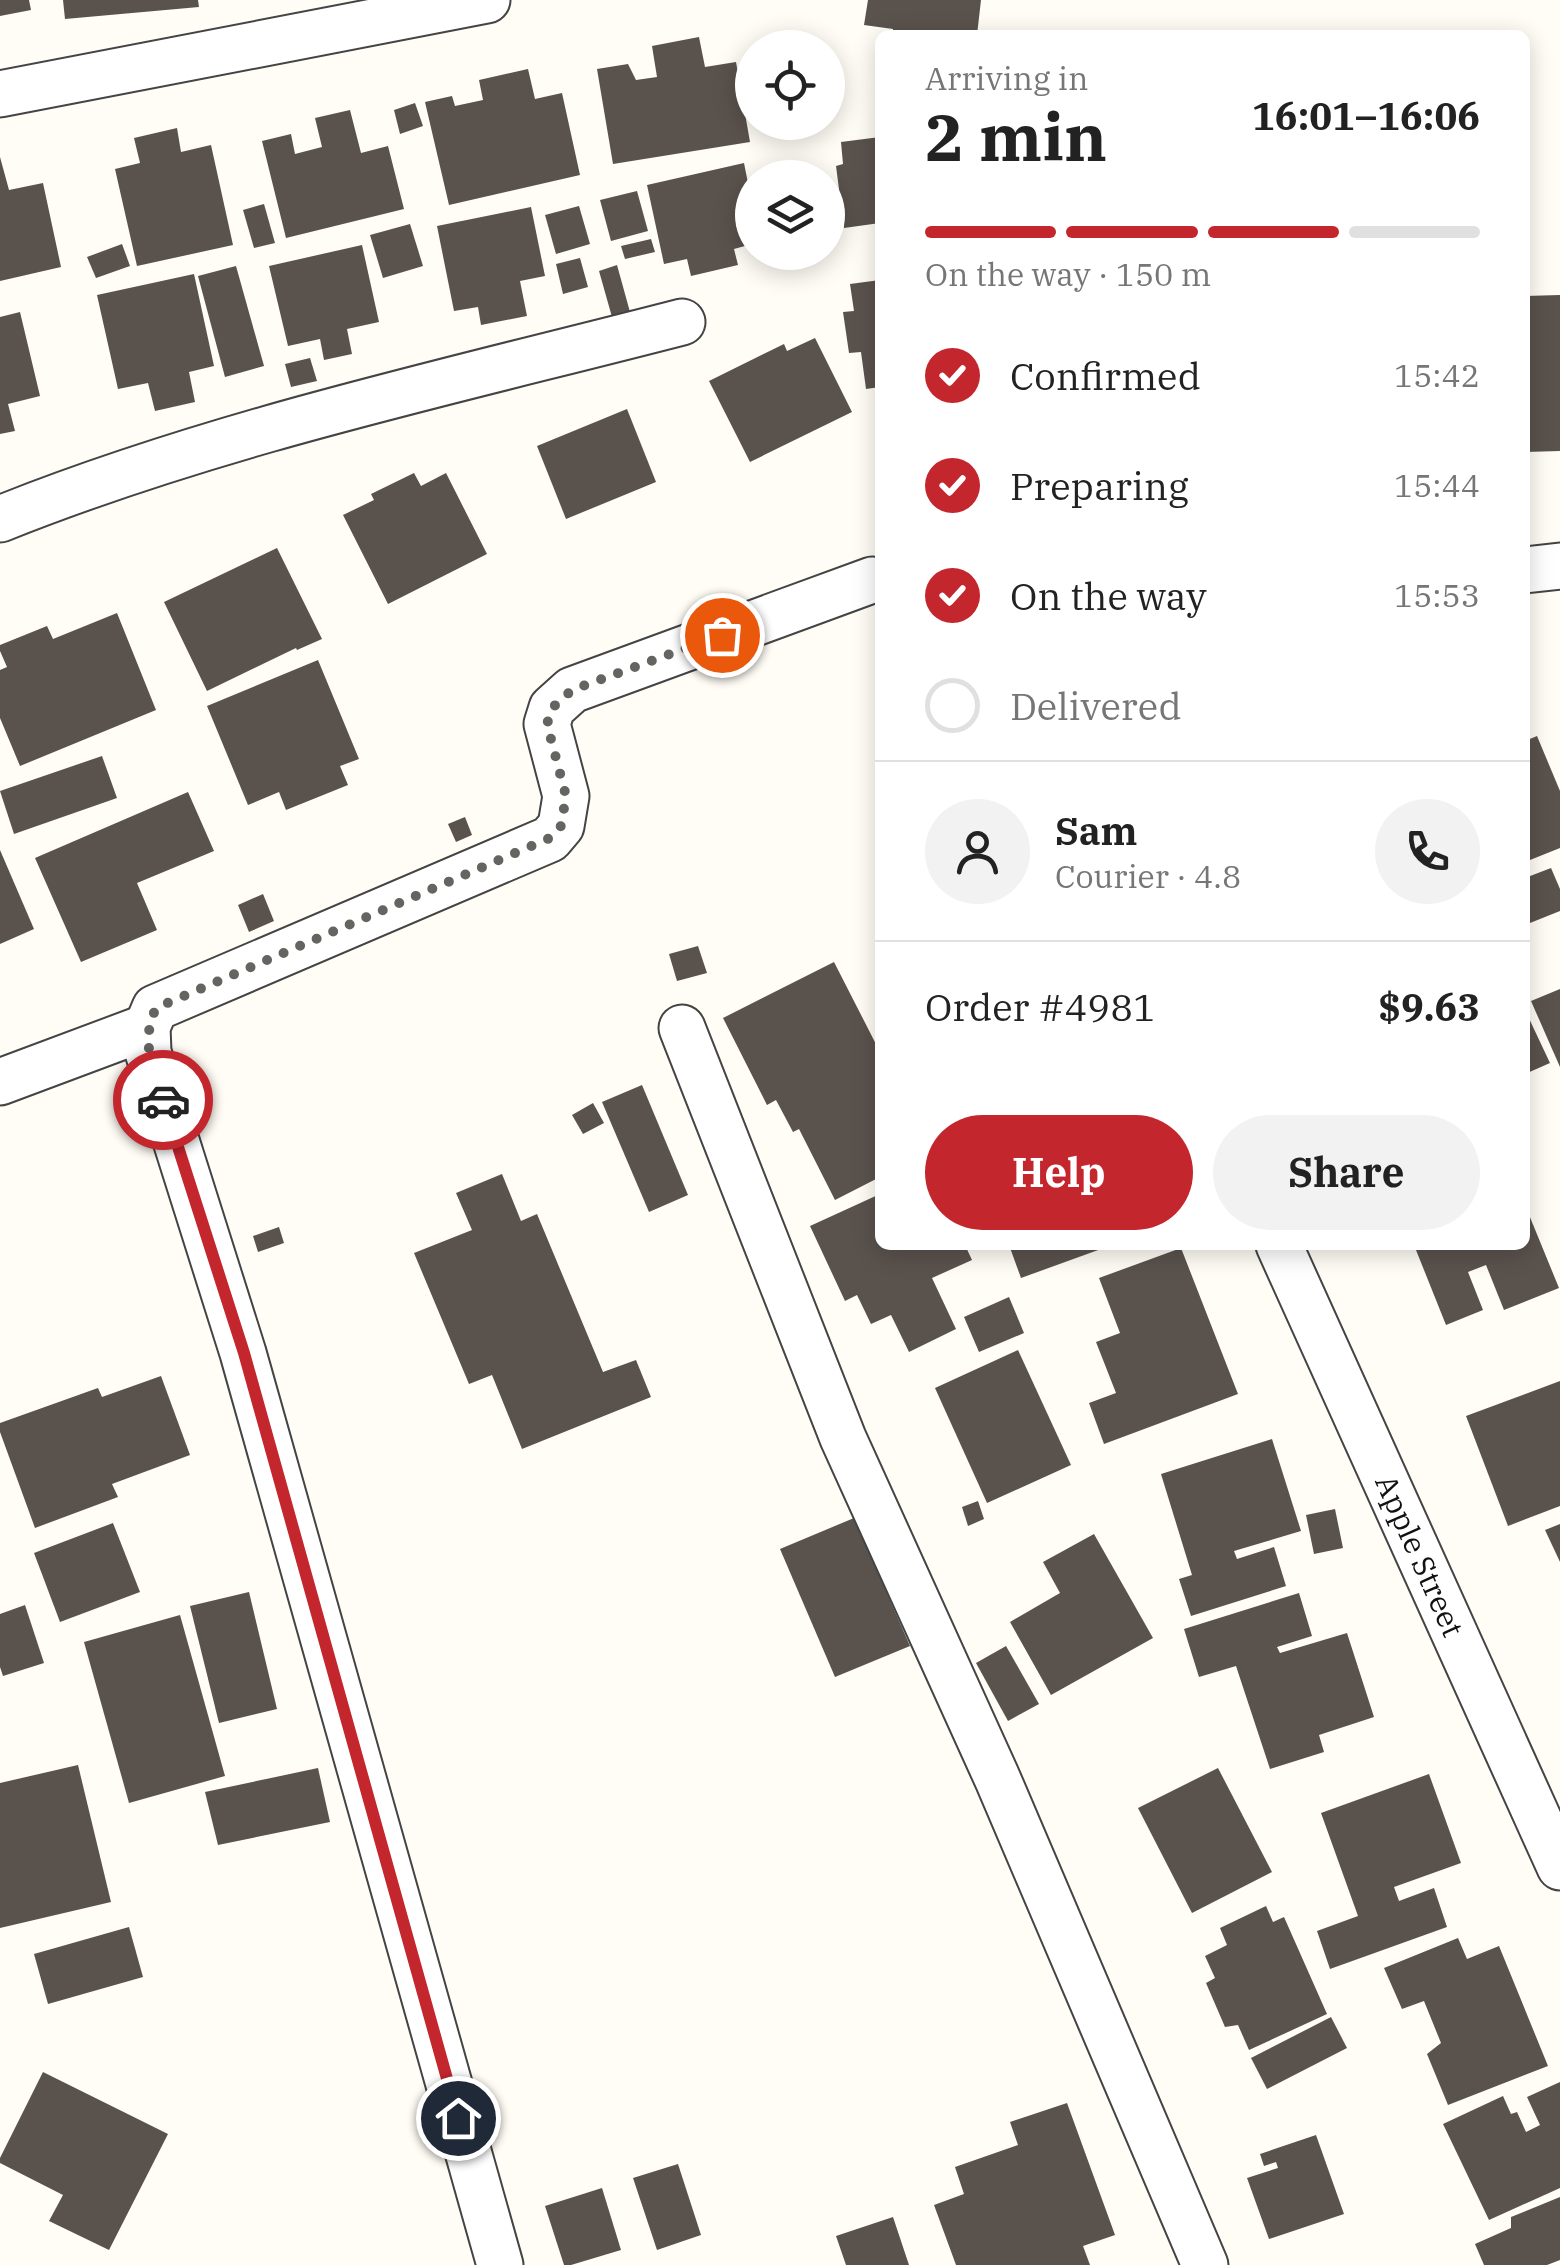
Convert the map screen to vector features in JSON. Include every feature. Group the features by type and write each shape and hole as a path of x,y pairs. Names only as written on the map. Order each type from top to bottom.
{"street":[{"path":"0,94 487,0"},
{"path":"0,518 221,442 682,322"},
{"path":"1530,569 1560,566"},
{"path":"500,2265 244,1353 148,1052 147,1026 156,1008 550,838 561,826 566,796 547,724 552,708 572,690 872,580"},
{"path":"0,1082 147,1026"},
{"path":"682,1028 843,1438 998,1780 1205,2265"},
{"name":"Apple Street","path":"1281,1250 1560,1867"}],"building":[{"path":"0,0 29,0 31,10 0,16"},
{"path":"63,0 198,0 199,7 65,19"},
{"path":"868,0 981,0 978,30 893,30 864,25"},
{"path":"699,37 705,67 735,62 735,140 750,142 613,164 597,69 628,64 636,80 657,77 652,46"},
{"path":"528,69 535,99 562,93 580,175 449,205 425,102 452,96 455,106 483,100 479,80"},
{"path":"415,103 423,126 400,134 394,110"},
{"path":"350,110 361,153 388,146 404,209 286,238 262,141 291,134 295,154 322,147 315,118"},
{"path":"177,128 181,152 211,145 233,245 137,266 115,169 140,163 134,138"},
{"path":"875,138 875,224 845,228 841,142"},
{"path":"0,157 9,190 43,183 61,267 0,281"},
{"path":"735,165 735,266 691,276 687,259 664,264 647,185"},
{"path":"637,191 648,231 611,241 600,200"},
{"path":"264,204 275,243 254,248 243,210"},
{"path":"579,206 590,244 556,254 545,215"},
{"path":"531,207 545,276 520,281 527,316 481,325 478,307 454,311 437,226"},
{"path":"410,224 423,266 383,278 370,235"},
{"path":"651,239 655,252 625,259 621,246"},
{"path":"122,244 130,266 96,278 87,257"},
{"path":"362,245 379,322 347,329 352,354 324,360 320,339 288,346 269,266"},
{"path":"580,258 588,287 563,294 556,264"},
{"path":"617,265 630,312 612,317 599,271"},
{"path":"236,266 264,366 225,377 198,276"},
{"path":"194,274 214,366 189,372 195,402 155,411 148,383 118,389 97,295"},
{"path":"875,281 875,388 866,389 861,352 849,353 843,312 854,311 850,284"},
{"path":"1560,295 1560,451 1530,452 1530,296"},
{"path":"20,312 40,396 8,404 15,431 0,434 0,317"},
{"path":"815,338 852,412 750,462 709,381 784,344 787,351"},
{"path":"310,358 317,381 291,387 285,364"},
{"path":"627,409 656,482 566,519 537,446"},
{"path":"414,473 421,486 446,473 487,554 388,604 343,515 374,500 371,494"},
{"path":"277,548 322,639 207,691 164,602"},
{"path":"117,613 156,710 20,766 0,718 0,670 7,667 0,645 47,626 53,639"},
{"path":"318,660 359,759 340,766 348,785 286,810 279,792 248,805 207,706"},
{"path":"1537,736 1560,791 1560,848 1530,860 1530,739"},
{"path":"102,756 117,798 14,834 0,791"},
{"path":"188,792 214,851 137,883 157,930 81,962 35,858"},
{"path":"465,817 472,835 456,842 448,824"},
{"path":"0,850 34,929 0,944"},
{"path":"1551,868 1560,889 1560,911 1530,923 1530,876"},
{"path":"263,894 274,921 249,932 238,905"},
{"path":"698,946 707,973 677,981 669,954"},
{"path":"834,962 875,1042 875,1180 835,1200 799,1129 793,1132 776,1100 767,1105 723,1018"},
{"path":"1560,989 1560,1067 1531,1001"},
{"path":"1530,1021 1550,1063 1530,1072"},
{"path":"642,1085 688,1195 649,1212 602,1102"},
{"path":"593,1103 604,1123 583,1134 572,1115"},
{"path":"502,1174 521,1221 537,1214 603,1372 636,1360 651,1397 522,1449 492,1375 469,1384 414,1253 472,1230 456,1193"},
{"path":"875,1196 875,1250 967,1250 972,1260 932,1278 956,1329 909,1352 891,1315 871,1324 857,1295 845,1301 810,1226"},
{"path":"1530,1217 1559,1288 1504,1310 1486,1265 1468,1272 1483,1310 1446,1325 1416,1250 1530,1250"},
{"path":"279,1227 284,1243 258,1252 253,1236"},
{"path":"1011,1250 1098,1250 1021,1278"},
{"path":"1182,1250 1238,1394 1104,1444 1089,1403 1116,1393 1096,1342 1120,1333 1099,1278"},
{"path":"1009,1297 1024,1333 979,1352 964,1317"},
{"path":"1018,1350 1071,1465 987,1503 935,1388"},
{"path":"161,1376 190,1455 112,1484 118,1497 35,1528 0,1423 98,1388 102,1397"},
{"path":"1560,1381 1560,1506 1508,1526 1466,1416"},
{"path":"1272,1439 1301,1531 1234,1551 1237,1559 1274,1547 1286,1586 1191,1616 1179,1579 1192,1575 1161,1474"},
{"path":"978,1501 984,1519 968,1526 962,1507"},
{"path":"1335,1509 1343,1548 1314,1554 1306,1515"},
{"path":"854,1518 910,1646 835,1677 780,1549"},
{"path":"113,1523 140,1592 60,1622 34,1553"},
{"path":"1560,1524 1560,1562 1545,1530"},
{"path":"1094,1534 1153,1638 1051,1695 1010,1622 1060,1593 1043,1562"},
{"path":"249,1592 277,1709 219,1723 190,1606"},
{"path":"1299,1593 1312,1636 1277,1647 1280,1653 1347,1633 1374,1717 1319,1735 1324,1752 1270,1769 1236,1666 1199,1677 1184,1629"},
{"path":"25,1605 44,1663 3,1676 0,1614"},
{"path":"180,1615 225,1776 129,1803 84,1642"},
{"path":"1006,1646 1039,1704 1008,1721 976,1663"},
{"path":"78,1765 111,1902 0,1928 0,1783"},
{"path":"318,1768 330,1822 218,1845 205,1792"},
{"path":"1218,1768 1272,1872 1192,1913 1138,1808"},
{"path":"1429,1774 1461,1863 1394,1887 1399,1901 1434,1888 1447,1927 1330,1969 1317,1931 1358,1916 1321,1813"},
{"path":"1266,1906 1273,1922 1284,1917 1327,2014 1249,2050 1238,2025 1225,2027 1206,1983 1215,1978 1205,1956 1227,1945 1220,1928"},
{"path":"129,1927 143,1977 48,2004 34,1954"},
{"path":"1458,1938 1467,1959 1499,1946 1548,2066 1448,2105 1427,2054 1441,2043 1424,2001 1402,2009 1384,1968"},
{"path":"1331,2017 1347,2048 1267,2089 1251,2058"},
{"path":"43,2072 168,2134 109,2250 49,2221 63,2195 0,2163"},
{"path":"1560,2082 1560,2188 1489,2220 1443,2124 1503,2096 1511,2114 1517,2112 1526,2132 1540,2125 1527,2097"},
{"path":"1067,2103 1115,2235 1083,2246 1090,2265 956,2265 934,2205 964,2194 955,2167 1018,2145 1010,2122"},
{"path":"1316,2135 1344,2214 1269,2239 1247,2178 1278,2168 1276,2162 1264,2166 1260,2154"},
{"path":"678,2164 701,2235 657,2250 633,2178"},
{"path":"602,2188 621,2250 564,2265 545,2206"},
{"path":"1560,2197 1560,2260 1547,2265 1484,2265 1475,2244 1511,2228 1511,2217"},
{"path":"893,2217 909,2265 846,2265 836,2236"}],"way so far":[{"path":"163,1100 148,1052 147,1026 156,1008 550,838 561,826 566,796 547,724 552,708 572,690 722,635"}],"route":[{"path":"163,1100 244,1353 458,2118"}]}
